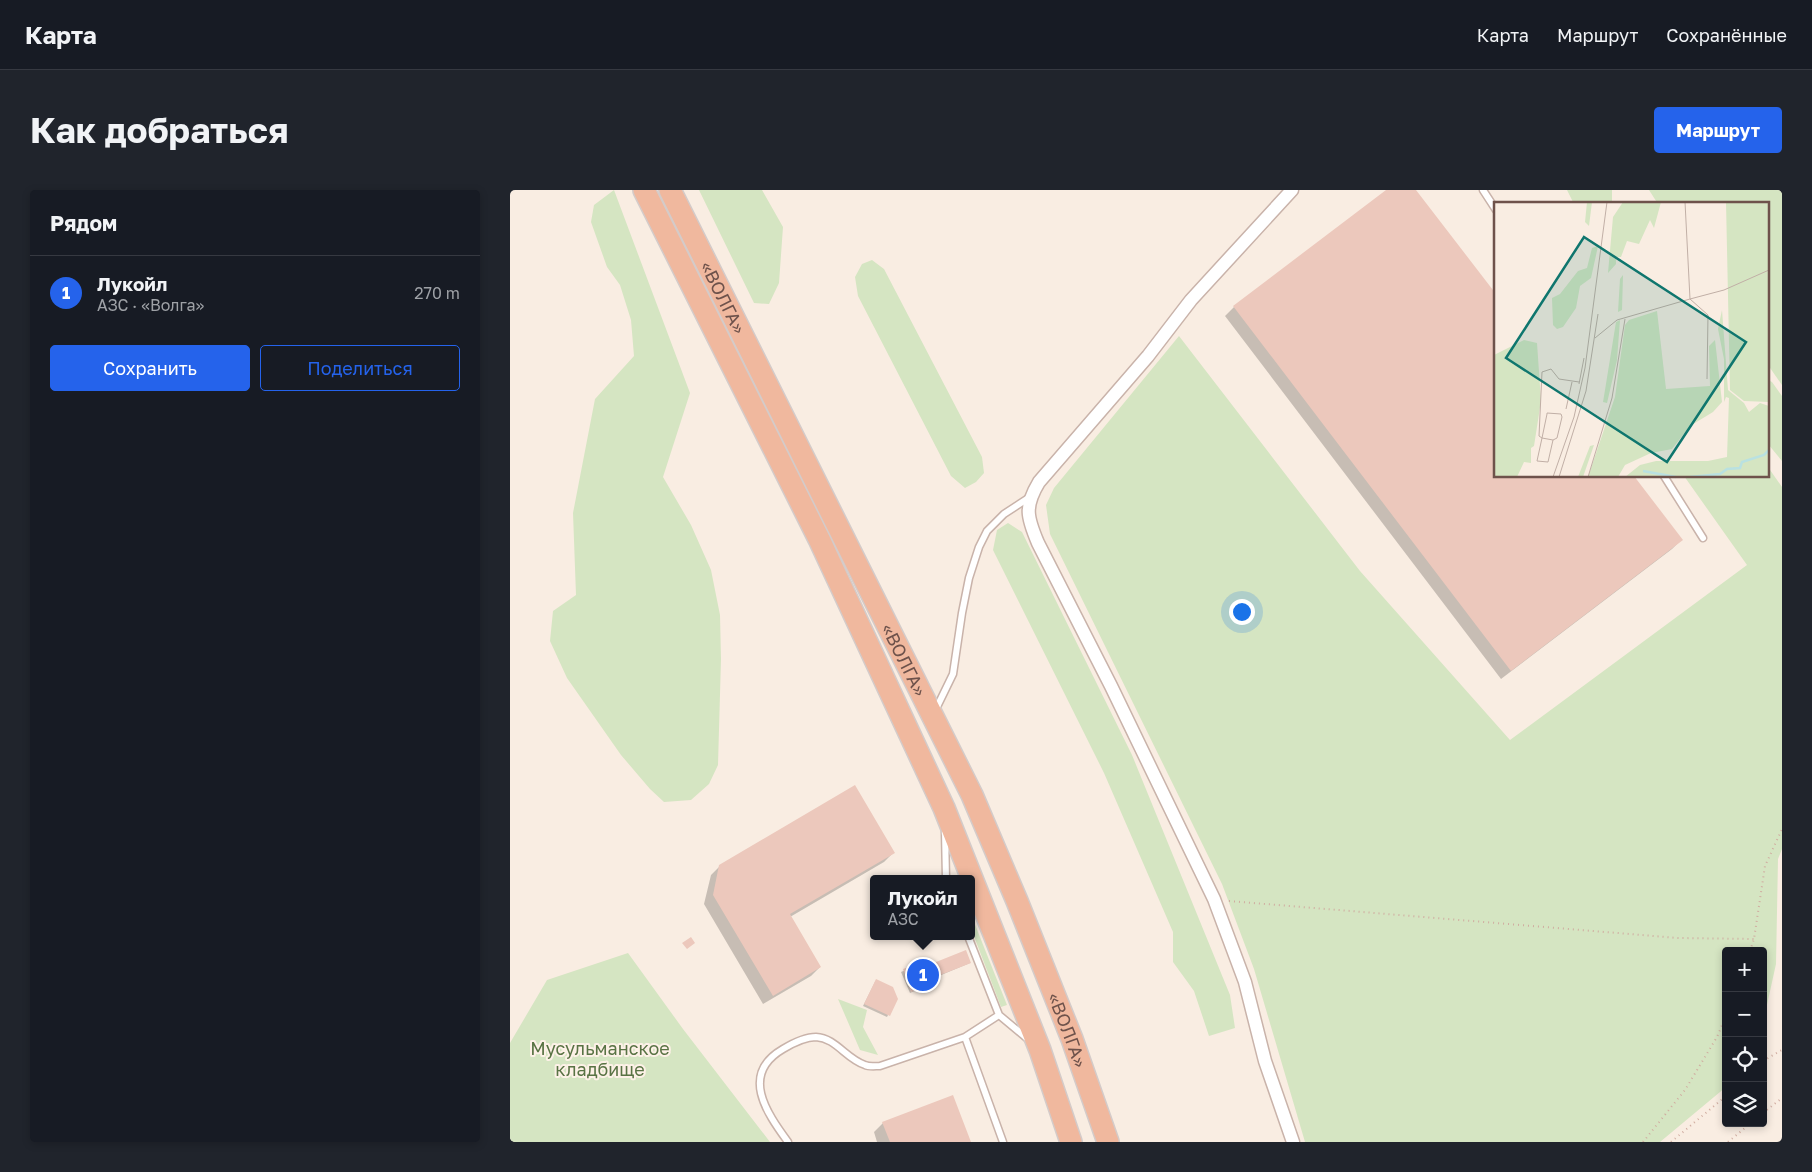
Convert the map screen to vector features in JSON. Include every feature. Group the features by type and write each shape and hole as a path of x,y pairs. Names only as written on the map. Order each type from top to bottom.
{"highway":[{"name":"«ВОЛГА»","path":"644,190 819,539 944,808 971,875"},
{"name":"«ВОЛГА»","path":"670,190 972,795 1018,901 1072,1039 1108,1142"},
{"name":"«ВОЛГА»","path":"975,886 1040,1050 1071,1142"}],"street":[{"path":"1292,190 1191,300 1148,356 1039,482 1030,496 1028,515 1038,542 1111,686 1214,900 1245,982 1265,1061 1293,1142"}],"lane":[{"path":"1483,190 1494,207"},
{"path":"1665,478 1703,538"},
{"path":"933,714 953,674 967,586 987,531 1004,514 1030,496"},
{"path":"944,808 946,875"},
{"path":"970,940 999,1015 1040,1050"},
{"path":"788,1142 767,1112 760,1095 760,1075 773,1055 797,1041 816,1037 831,1041 853,1059 866,1066 880,1066 965,1037 999,1015"},
{"path":"965,1037 1003,1142"}],"path":[{"path":"1751,947 1765,866 1782,829"},
{"path":"1214,900 1678,938 1754,939"},
{"path":"1643,1142 1685,1090 1722,1025"},
{"path":"1767,1058 1782,1050"},
{"path":"1767,1110 1782,1098"},
{"path":"1671,1142 1722,1099"},
{"path":"1728,1142 1746,1127"}],"green space":[{"path":"614,190 690,393 663,477 691,525 711,570 720,615 721,659 718,765 709,784 691,800 664,802 650,789 621,755 567,678 550,641 553,611 576,595 573,513 595,399 634,356 631,320 620,285 607,267 591,222 594,205"},
{"path":"699,190 762,190 783,227 779,283 769,304 754,303"},
{"path":"1567,190 1612,190 1612,202 1573,202"},
{"path":"1649,190 1782,190 1782,385 1770,368 1770,202 1657,202"},
{"path":"872,260 884,269 982,457 984,473 976,482 965,488 951,476 858,296 855,277 862,264"},
{"path":"1179,336 1360,571 1510,740 1747,565 1685,478 1770,478 1770,470 1782,487 1782,849 1778,859 1776,964 1767,1005 1767,947 1722,947 1722,1090 1660,1142 1305,1142 1254,969 1222,884 1050,534 1046,505 1054,488"},
{"path":"1770,381 1782,396 1782,461 1770,446"},
{"path":"1008,523 1022,532 1132,755 1230,995 1235,1028 1209,1036 1194,991 1173,962 1173,932 1104,773 993,550 997,530"},
{"path":"975,925 1007,1005 1001,1007 975,939"},
{"name":"Мусульманское кладбище","path":"628,953 683,1029 770,1142 510,1142 510,1043 547,980"},
{"path":"838,999 867,1010 863,1027 878,1055 860,1050"}],"building":[{"path":"1386,190 1416,190 1494,291 1494,478 1636,478 1683,540 1511,671 1233,306"},
{"path":"855,785 895,853 790,914 821,967 773,996 713,895 719,865"},
{"path":"691,937 695,943 687,949 682,943"},
{"path":"966,950 971,963 935,977 937,982 911,992 903,969 929,959 931,964"},
{"path":"876,979 893,987 898,999 890,1016 864,1004"},
{"path":"953,1095 971,1142 890,1142 882,1122"}],"place":[{"name":"Лукойл","path":"923,975"}]}
